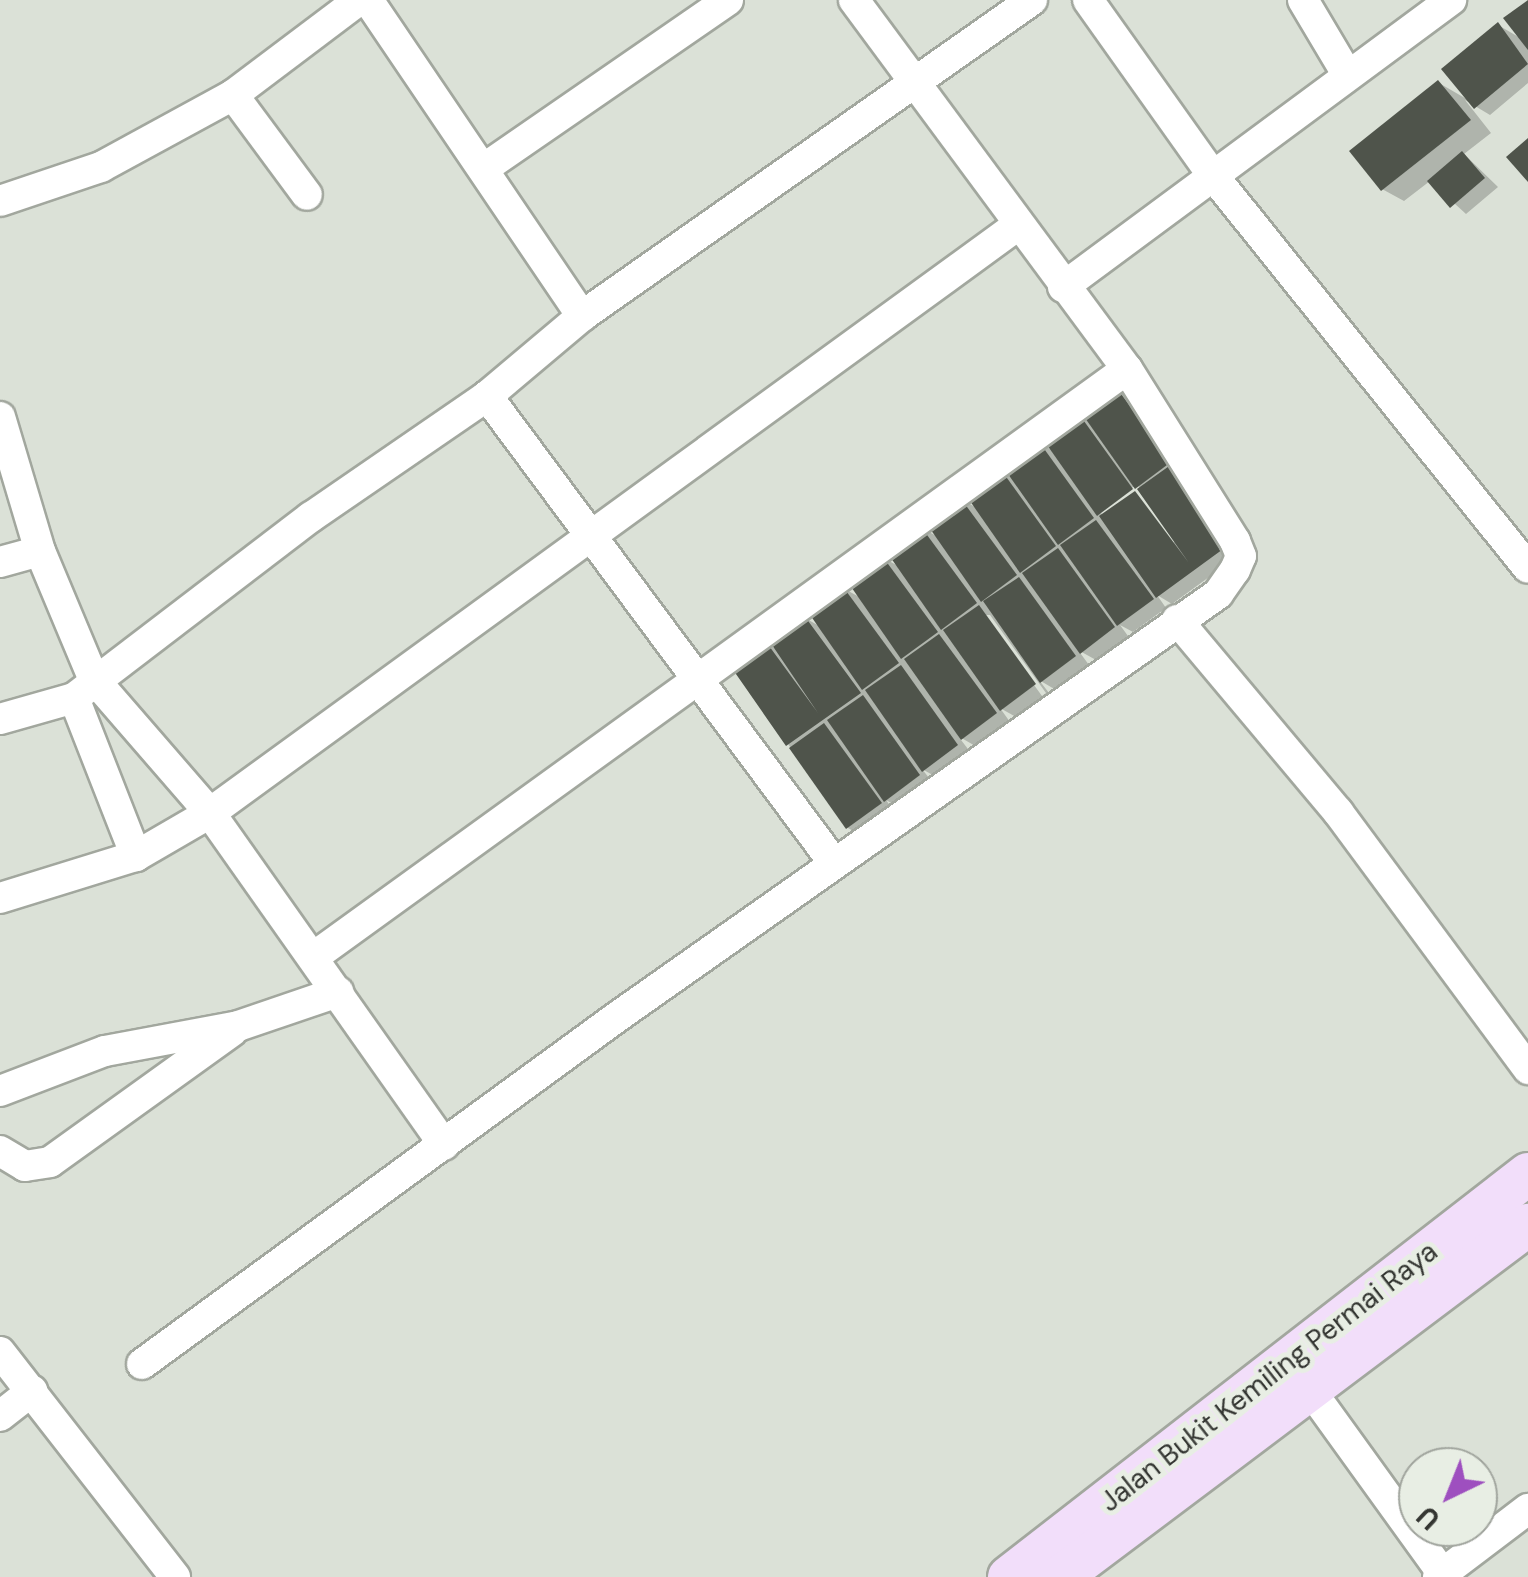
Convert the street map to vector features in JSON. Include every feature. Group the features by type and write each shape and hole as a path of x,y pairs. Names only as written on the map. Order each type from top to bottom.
{"street":[{"path":"0,201 101,167 233,94 358,0"},
{"path":"368,0 486,167 582,316"},
{"path":"486,167 728,0"},
{"path":"142,1364 834,862 1218,594 1241,556 1126,368 854,0"},
{"path":"0,720 83,688 488,396 582,316 1032,0"},
{"path":"1088,0 1211,173 1528,568"},
{"path":"1303,0 1347,74"},
{"path":"1063,287 1211,173 1451,0"},
{"path":"233,94 307,195"},
{"path":"0,898 136,856 210,813 1018,225"},
{"path":"314,956 1126,368"},
{"path":"488,396 834,862"},
{"path":"0,416 136,856"},
{"path":"0,562 40,550"},
{"path":"1177,620 1338,812 1528,1070"},
{"path":"83,688 210,813 444,1145"},
{"path":"0,1091 105,1052 238,1026 338,992"},
{"path":"0,1152 25,1166 50,1162 238,1026"},
{"name":"Jalan Bukit Kemiling Permai Raya","path":"1060,1577 1528,1174"},
{"name":"Jalan Bukit Kemiling Permai Raya","path":"1009,1577 1299,1375 1528,1224"},
{"path":"0,1352 175,1577"},
{"path":"1299,1375 1442,1576 1528,1510"},
{"path":"0,1416 32,1391"}],"building":[{"path":"1528,0 1528,50 1503,18"},
{"path":"1498,22 1528,64 1474,109 1441,69"},
{"path":"1438,80 1471,120 1381,191 1349,151"},
{"path":"1528,138 1528,182 1506,157"},
{"path":"1462,151 1485,178 1450,208 1427,181"},
{"path":"1113,383 1171,462 1135,489 1078,408"},
{"path":"1076,410 1133,489 1097,516 1040,435"},
{"path":"1037,439 1094,518 1058,545 1001,464"},
{"path":"1172,464 1230,544 1156,598 1099,516 1135,491 1189,563 1137,489"},
{"path":"999,467 1056,546 1020,573 963,491"},
{"path":"959,496 1017,575 981,602 924,520"},
{"path":"1096,520 1154,599 1117,626 1060,545"},
{"path":"919,524 977,603 941,630 884,548"},
{"path":"1058,548 1115,627 1080,654 1022,573"},
{"path":"880,553 938,632 901,659 845,578"},
{"path":"1019,577 1076,656 1040,683 983,601"},
{"path":"841,584 899,663 862,690 806,609"},
{"path":"979,605 1036,684 1000,711 943,630"},
{"path":"803,614 861,693 786,746 729,664 764,639 818,713 768,639"},
{"path":"939,634 997,713 961,740 904,659"},
{"path":"901,665 958,745 922,772 865,690"},
{"path":"863,695 920,775 884,802 827,720"},
{"path":"824,723 882,803 846,829 789,748"}]}
